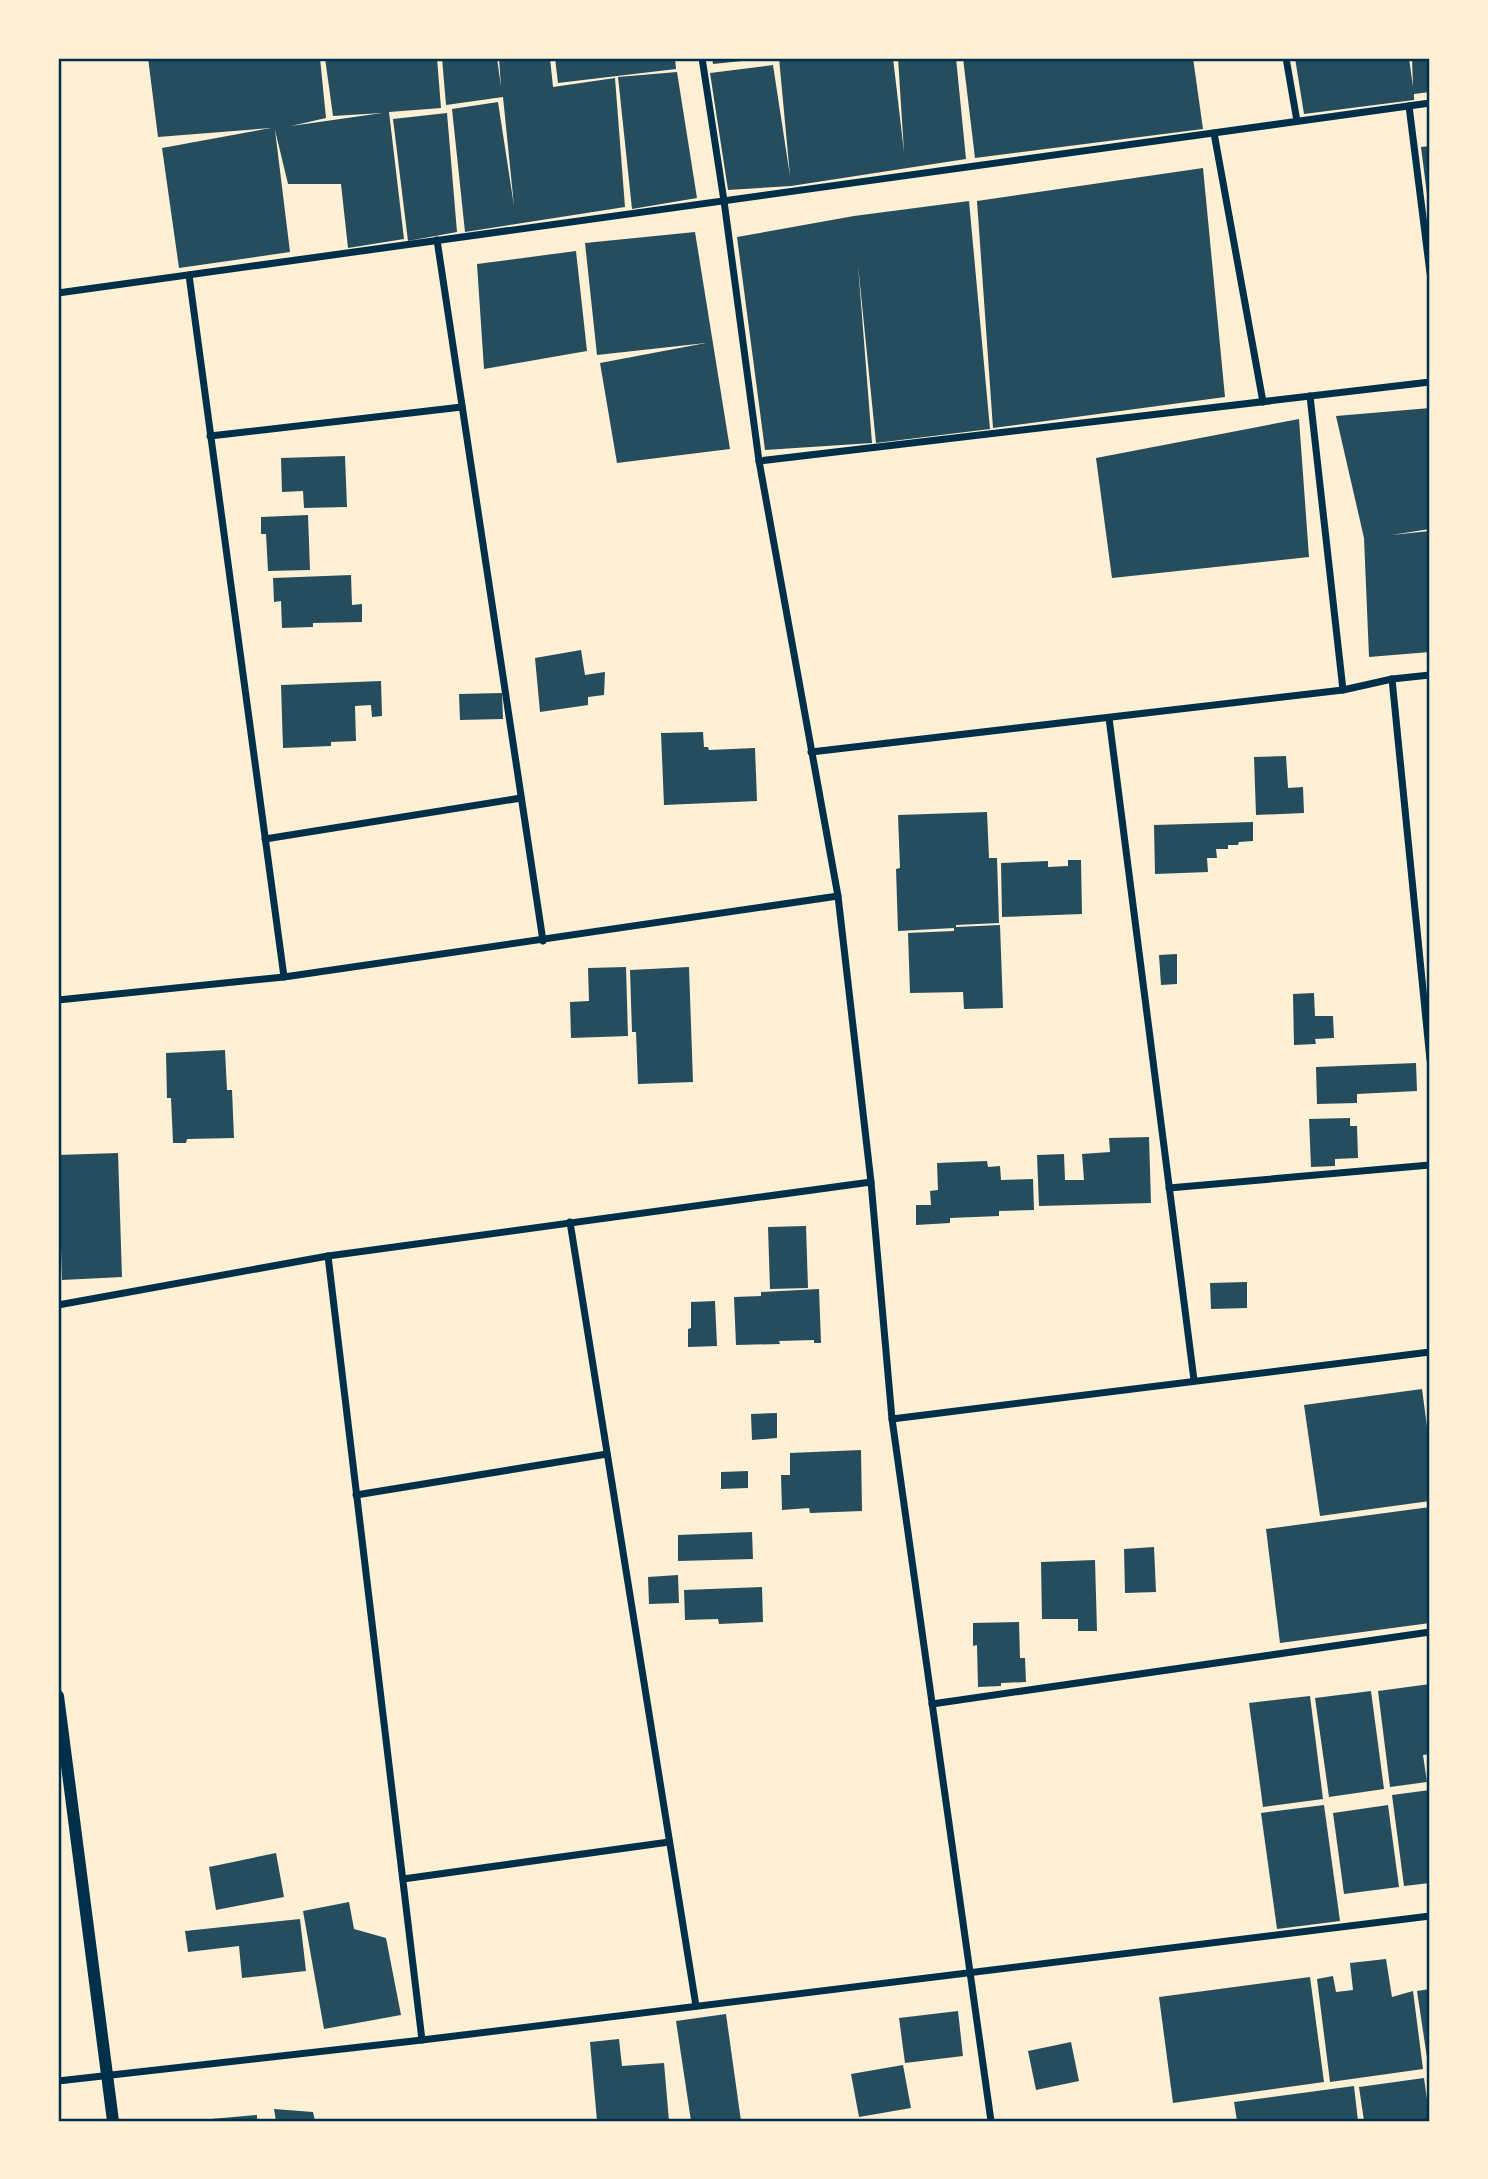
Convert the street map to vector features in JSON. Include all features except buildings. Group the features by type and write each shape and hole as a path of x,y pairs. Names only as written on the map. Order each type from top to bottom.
{"street":[{"path":"702,58 759,461 838,896 871,1182 892,1419 991,2121"},
{"path":"1286,58 1297,121"},
{"path":"58,293 1430,103"},
{"path":"1409,106 1430,273"},
{"path":"1214,133 1263,402"},
{"path":"437,240 543,941"},
{"path":"189,275 284,977"},
{"path":"759,461 1430,382"},
{"path":"1310,396 1343,690"},
{"path":"211,436 462,407"},
{"path":"811,752 1343,690 1392,679 1430,675"},
{"path":"1392,679 1430,1060"},
{"path":"1109,718 1194,1380"},
{"path":"265,839 521,798"},
{"path":"58,1000 284,977 838,896"},
{"path":"1169,1188 1430,1165"},
{"path":"58,1305 328,1256 871,1182"},
{"path":"570,1222 695,2006"},
{"path":"328,1256 422,2040"},
{"path":"892,1419 1430,1352"},
{"path":"356,1495 607,1454"},
{"path":"932,1704 1430,1632"},
{"path":"58,1696 113,2121"},
{"path":"403,1879 669,1842"},
{"path":"58,2081 422,2040 1430,1916"}]}
